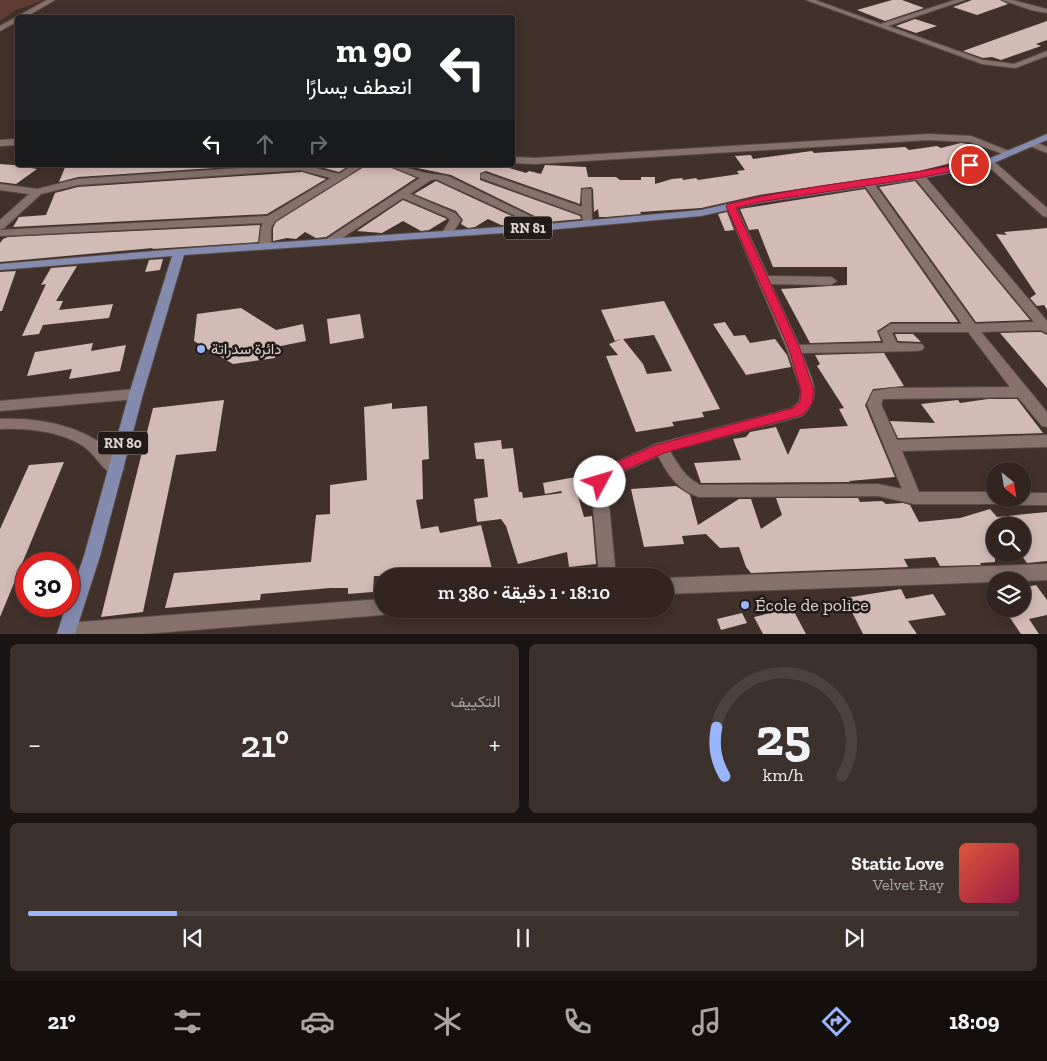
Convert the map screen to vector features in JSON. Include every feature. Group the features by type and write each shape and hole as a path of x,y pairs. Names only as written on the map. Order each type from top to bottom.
{"main road":[{"name":"RN 81","path":"0,267 179,252 548,227 588,218 701,213 759,200 919,176 989,162 1047,138"},
{"name":"RN 80","path":"67,632 92,556 136,394 179,252"}],"street":[{"path":"24,15 52,0"},
{"path":"809,0 966,58 999,65 1018,65 1047,53"},
{"path":"881,26 962,0"},
{"path":"1005,0 1047,11"},
{"path":"0,29 15,20"},
{"path":"999,65 1047,45"},
{"path":"515,160 545,160 928,137 971,139 1009,153"},
{"path":"0,143 15,142"},
{"path":"1033,144 1047,150"},
{"path":"989,162 1047,214"},
{"path":"0,187 38,192 78,182 300,167 340,177"},
{"path":"0,233 270,219 357,167"},
{"path":"398,167 428,177 437,176 446,179 548,227"},
{"path":"485,176 588,218 588,191"},
{"path":"919,176 1045,328"},
{"path":"330,242 428,177"},
{"path":"868,183 973,328 1021,392 1047,422"},
{"path":"0,226 38,192"},
{"path":"402,194 456,220 456,223 447,233"},
{"path":"606,568 600,482 608,472 661,448 797,412 806,404 808,391 794,349 731,206"},
{"path":"265,246 266,228 270,219"},
{"path":"762,280 831,281"},
{"path":"893,348 885,332 891,328 1045,328"},
{"path":"794,349 917,347"},
{"path":"914,498 874,404 878,396 893,393 1021,392"},
{"path":"0,406 136,394"},
{"path":"0,424 15,422 46,426 74,436 96,447 116,469"},
{"path":"892,446 1047,441"},
{"path":"661,448 676,477 689,487 700,490 878,490 914,498 986,498"},
{"path":"1031,499 1047,499"},
{"path":"674,586 1047,572"},
{"path":"67,632 374,608"}],"shaded area":[{"path":"0,0 44,0 16,10 0,21"}],"building":[{"path":"892,0 902,0 924,8 885,21 857,10"},
{"path":"972,0 1000,0 1008,4 977,15 953,7"},
{"path":"915,19 937,26 916,33 896,26"},
{"path":"1047,21 1047,40 1036,44 1041,46 1001,60 992,57 983,58 963,51"},
{"path":"961,143 973,145 988,154 919,171 759,195 701,208 640,212 641,214 606,217 599,217 598,209 594,212 593,189 591,187 581,188 580,204 486,171 480,173 480,180 580,216 581,219 547,222 451,175 413,167 506,167 526,173 529,171 541,174 545,165 586,167 588,177 616,177 620,180 641,180 641,177 655,177 655,184 672,179 696,178 698,180 739,174 737,171 745,170 735,156 751,155 753,159 812,151 814,153 905,147 909,150 937,146 941,148"},
{"path":"0,164 37,169 16,184 0,182"},
{"path":"65,167 228,167 78,177 59,182"},
{"path":"324,167 347,167 339,172"},
{"path":"364,167 390,167 416,178 326,237 316,238 305,232 296,239 287,238 273,241 273,228 276,222"},
{"path":"302,172 326,179 267,214 13,227 19,217 46,215 55,193 78,187"},
{"path":"436,181 516,218 506,225 501,225 488,219 475,227 468,228 461,224 463,220 456,211 414,194"},
{"path":"915,181 1030,320 976,322 879,187"},
{"path":"865,189 958,322 891,322 877,331 881,341 810,343 781,289 847,285 847,267 773,267 758,229 749,230 740,209"},
{"path":"403,200 447,219 429,230 421,231 403,221 382,233 357,231"},
{"path":"727,212 734,230 725,231 718,214"},
{"path":"260,225 258,242 153,248 0,262 0,243 8,237"},
{"path":"1047,228 1047,310 1044,305 1037,306 1030,298 1036,294 996,234 1007,235 1004,232"},
{"path":"163,259 160,270 145,272 149,260"},
{"path":"77,266 56,301 63,301 59,310 113,304 109,318 43,325 39,334 22,336 46,284 41,285 51,268"},
{"path":"16,271 2,311 0,311 0,272"},
{"path":"664,301 720,409 702,412 704,417 672,422 674,426 636,432 606,356 618,355 609,344 622,339 615,341 601,310","holes":["654,335 672,371 647,374 643,364 623,339"]},
{"path":"241,308 276,330 303,324 306,341 276,347 275,358 233,364 194,341 197,314"},
{"path":"360,314 364,338 330,344 327,319"},
{"path":"725,322 734,336 745,335 750,343 775,339 787,355 791,367 746,375 713,324"},
{"path":"1041,332 1047,335 1047,388 1000,333"},
{"path":"895,334 913,334 921,342 898,341"},
{"path":"93,343 91,351 126,345 120,371 69,379 72,369 27,376 35,352"},
{"path":"884,353 904,386 873,389 865,405 895,477 850,482 701,483 694,463 741,460 733,439 746,437 750,432 776,427 788,455 800,429 848,426 839,409 844,408 817,366 820,364 815,355"},
{"path":"988,399 1017,399 1043,433 898,438 890,421 935,423 921,404 958,400 960,403"},
{"path":"224,400 216,451 176,455 143,612 101,617 153,408"},
{"path":"392,403 392,409 427,406 429,459 422,460 423,499 416,500 421,529 438,526 440,533 481,525 492,568 374,568 373,592 348,594 348,588 330,588 261,594 260,600 165,608 174,573 311,562 316,515 330,514 330,485 367,480 364,407"},
{"path":"501,440 502,449 513,448 519,492 522,492 523,498 562,493 561,491 545,494 543,483 581,476 585,488 576,489 584,517 592,516 596,564 569,567 567,552 518,564 506,526 501,519 477,522 474,499 488,497 484,459 476,459 474,443"},
{"path":"64,462 27,552 15,552 15,581 0,617 0,529 29,465"},
{"path":"676,486 690,495 698,525 739,499 751,499 761,529 782,515 776,498 858,498 860,502 882,501 886,504 903,503 910,505 919,522 960,518 990,509 997,517 986,517 986,562 995,562 980,563 981,565 940,566 935,557 904,559 908,567 751,573 746,567 739,547 720,548 706,534 682,536 684,544 644,547 631,489"},
{"path":"1047,512 1047,561 1027,563 1031,562 1031,517 997,517"},
{"path":"1036,585 1047,600 1047,615 1029,619 1039,634 1021,634 1009,617 1031,617 1031,586"},
{"path":"901,589 906,599 933,594 946,615 908,621 917,634 863,634 845,598"},
{"path":"792,608 806,634 763,634 754,617"},
{"path":"742,613 747,623 721,630 717,619"}],"place":[{"name":"دائرة سدراتة","path":"201,349"},
{"name":"École de police","path":"745,605"}],"route":[{"path":"600,482 608,472 661,448 797,412 806,404 808,391 794,349 731,206 759,200 919,176 970,165"}]}
